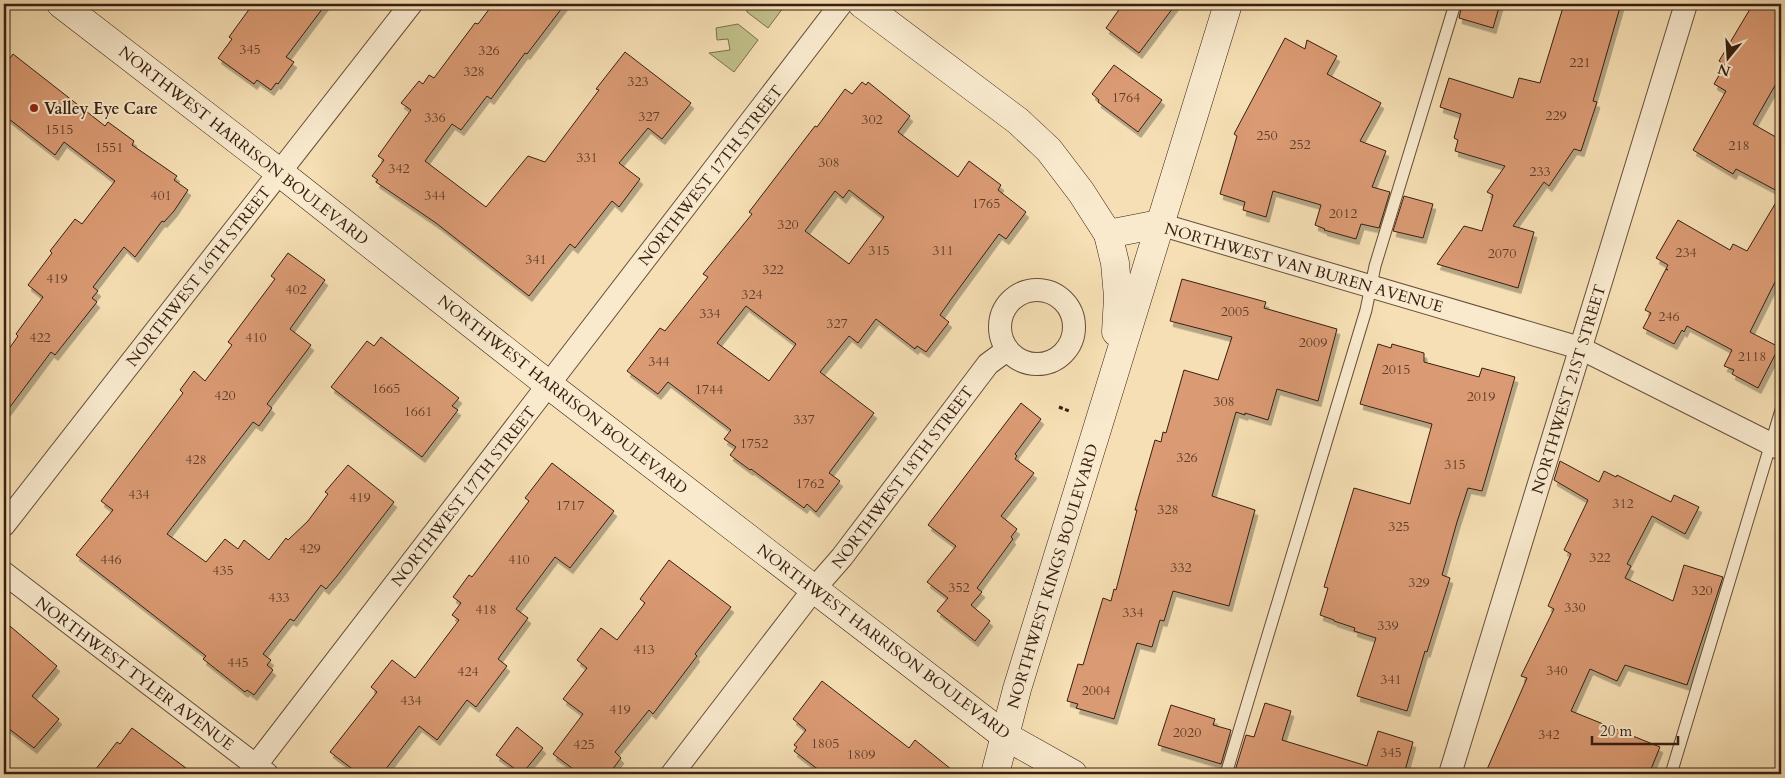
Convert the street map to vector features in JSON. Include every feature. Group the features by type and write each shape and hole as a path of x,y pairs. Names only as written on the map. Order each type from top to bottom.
{"main road":[{"name":"NORTHWEST HARRISON BOULEVARD","path":"61,4 279,172 549,385 1005,736 1073,774"},
{"path":"862,4 1018,121 1050,150 1081,192 1108,234"},
{"name":"NORTHWEST KINGS BOULEVARD","path":"995,774 1017,689 1228,4"},
{"name":"NORTHWEST VAN BUREN AVENUE","path":"1108,234 1159,224"},
{"name":"NORTHWEST KINGS BOULEVARD","path":"1108,234 1115,263 1118,306 1112,378"}],"street":[{"name":"NORTHWEST 16TH STREET","path":"4,525 411,4"},
{"name":"NORTHWEST 17TH STREET","path":"257,771 549,385 841,4"},
{"name":"NORTHWEST 21ST STREET","path":"1450,774 1686,4"},
{"name":"NORTHWEST VAN BUREN AVENUE","path":"1159,224 1580,348 1776,447"},
{"name":"NORTHWEST 18TH STREET","path":"672,774 814,588 842,557 988,364 1007,350"},
{"name":"NORTHWEST TYLER AVENUE","path":"4,572 257,771"}],"lane":[{"path":"1226,774 1366,310 1381,246 1454,4"},
{"path":"1671,774 1776,447 1781,410"}],"path":[{"path":"1059,407 1069,411"}],"shaded area":[{"path":"746,4 786,4 768,28 747,12"},
{"path":"738,24 758,40 734,72 709,53 730,50 728,39 717,40 716,28"}],"building":[{"path":"253,4 326,4 286,57 294,62 278,84 276,83 271,90 257,80 254,84 218,58 232,39 229,37"},
{"path":"493,4 565,4 491,99 487,96 461,130 452,124 425,161 486,207 528,156 545,162 599,90 596,89 625,52 691,103 662,139 648,128 619,163 640,179 619,207 612,201 575,248 570,244 529,296 436,223 376,182 378,180 372,176 384,160 378,156 411,110 401,103 419,81 423,84 429,75 434,78 475,23 478,24"},
{"path":"1123,4 1176,4 1139,53 1106,28"},
{"path":"1462,4 1500,4 1493,28 1459,18"},
{"path":"1564,4 1621,4 1593,101 1597,102 1581,151 1574,149 1549,186 1544,182 1513,226 1534,232 1518,288 1437,264 1464,226 1482,231 1493,195 1487,192 1505,166 1455,151 1458,140 1454,138 1461,114 1440,107 1449,78 1513,98 1519,78 1540,83"},
{"path":"1753,4 1781,4 1781,75 1753,124 1781,140 1781,193 1736,169 1733,174 1693,150 1726,91 1714,84 1725,65 1719,61"},
{"path":"1285,38 1305,49 1307,40 1337,56 1327,74 1381,103 1360,141 1386,151 1372,187 1390,192 1379,228 1361,224 1356,239 1324,230 1315,225 1321,205 1273,191 1266,217 1243,210 1245,202 1220,194 1237,136 1234,134"},
{"path":"13,54 105,126 108,122 134,141 132,145 177,176 174,180 188,190 174,211 164,222 162,221 135,257 124,247 93,287 98,291 92,298 97,302 55,355 51,352 4,415 4,356 18,336 16,334 43,297 28,285 52,253 50,251 75,219 82,224 115,181 64,142 55,155 4,115 4,66"},
{"path":"1114,65 1162,100 1138,132 1098,102 1099,100 1092,94"},
{"path":"862,82 866,85 868,82 910,116 898,132 958,177 969,161 1001,185 998,190 1026,212 1006,239 999,234 952,298 940,315 949,322 926,352 917,346 915,349 876,319 858,343 849,336 820,372 874,413 829,473 840,481 816,512 807,504 804,508 730,455 736,447 724,439 731,430 668,382 658,394 627,371 660,328 665,331 708,277 703,274 752,214 749,212 845,89 852,94","holes":["849,190 884,217 849,264 805,231 835,191 843,198","746,306 796,344 769,381 717,343"]},
{"path":"1781,194 1781,270 1750,332 1779,347 1758,388 1732,374 1734,370 1724,366 1732,350 1687,326 1684,332 1682,330 1674,344 1643,328 1651,313 1645,310 1668,265 1656,258 1678,220 1730,250 1733,244 1747,251"},
{"path":"1404,196 1433,204 1423,238 1393,231"},
{"path":"288,253 325,280 290,329 311,345 267,404 272,408 259,426 253,422 167,534 206,562 225,539 238,549 244,540 269,560 286,538 288,540 308,521 328,494 325,492 348,465 394,502 326,589 321,585 294,621 290,619 263,654 271,660 267,665 273,670 254,695 247,690 245,692 203,659 206,656 76,555 113,510 101,501 183,393 180,390 194,371 205,381 232,345 228,342 275,279 271,276"},
{"path":"1182,279 1266,302 1264,308 1337,329 1318,401 1277,389 1268,420 1236,412 1212,496 1255,510 1229,606 1173,591 1164,621 1160,620 1152,647 1137,643 1114,719 1076,708 1078,704 1067,701 1078,664 1083,665 1103,598 1111,601 1114,589 1116,590 1137,510 1135,510 1155,440 1161,442 1163,432 1166,433 1184,370 1218,380 1232,337 1170,321"},
{"path":"381,337 459,398 452,406 458,410 422,457 331,387 367,341 374,346"},
{"path":"1378,344 1391,348 1392,344 1424,353 1424,362 1479,377 1482,368 1515,377 1482,491 1468,488 1457,522 1442,575 1450,578 1407,711 1357,696 1376,638 1354,631 1355,628 1320,615 1328,588 1324,587 1354,488 1410,504 1432,424 1360,404"},
{"path":"1021,403 1041,419 1015,454 1017,456 1015,459 1034,473 1001,516 1017,529 1011,537 1013,539 977,588 982,592 971,605 990,621 975,641 937,611 948,598 927,582 956,546 928,525"},
{"path":"1560,461 1599,482 1604,471 1616,477 1617,475 1671,502 1674,495 1699,507 1685,534 1652,516 1627,564 1631,566 1625,578 1673,601 1684,565 1723,577 1687,685 1625,665 1617,681 1590,669 1571,711 1660,747 1649,774 1485,774 1527,678 1521,676 1554,609 1548,606 1571,554 1564,550 1588,500 1554,480"},
{"path":"552,463 614,511 570,568 555,557 516,609 528,618 498,659 507,666 476,707 467,700 437,740 419,726 382,774 359,774 330,752 377,692 371,687 392,660 415,678 459,620 452,615 461,603 453,597 469,575 472,577 529,501 525,498"},
{"path":"669,560 731,607 653,714 649,710 615,752 621,758 609,774 580,774 553,754 583,714 563,699 587,668 577,660 601,628 617,640 645,603 640,599"},
{"path":"4,621 57,666 32,696 59,719 34,748 4,725"},
{"path":"822,681 909,748 915,740 957,774 824,774 794,751 797,747 794,745 806,730 793,719"},
{"path":"1265,703 1291,711 1282,740 1367,766 1378,731 1413,742 1404,774 1234,774 1246,735 1254,737"},
{"path":"1171,705 1215,719 1213,725 1231,730 1221,764 1158,745"},
{"path":"517,727 543,748 522,774 496,755"},
{"path":"132,728 194,774 92,774 117,742 120,744"}],"place":[{"name":"Valley Eye Care","path":"34,108"}]}
